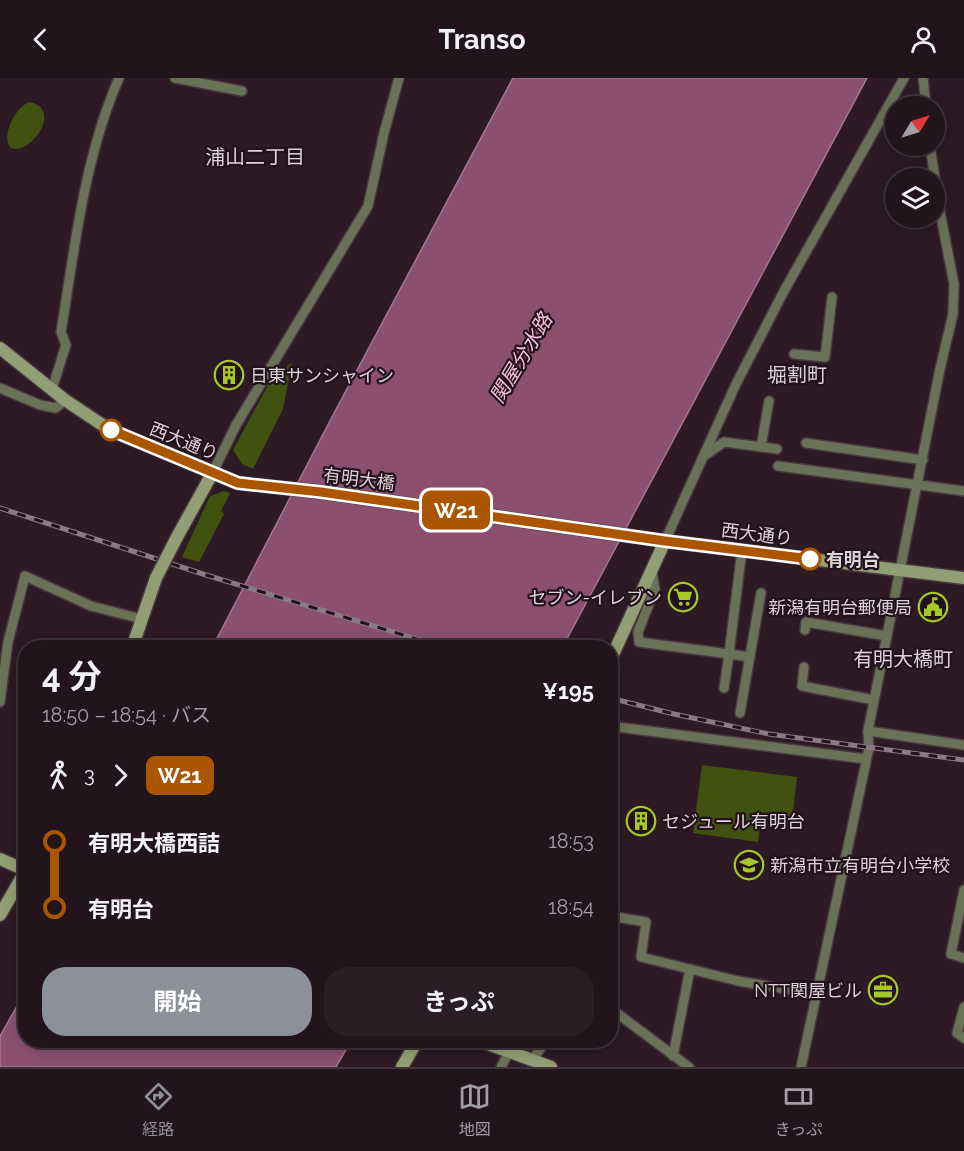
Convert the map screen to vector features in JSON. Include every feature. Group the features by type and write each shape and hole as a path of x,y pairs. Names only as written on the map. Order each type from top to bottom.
{"street":[{"path":"52,389 66,345 61,332 81,204 106,109 119,78"},
{"path":"175,78 242,91"},
{"path":"135,640 156,578 236,425 368,206 399,78"},
{"path":"618,644 652,572 659,540 702,457 736,384 784,291 904,78"},
{"path":"923,78 925,96"},
{"path":"801,1067 869,748 868,731 874,700 954,314 954,284 932,156"},
{"path":"794,354 825,357 832,297"},
{"name":"西大通り","path":"0,348 65,400 111,430 238,483"},
{"path":"0,388 40,405 56,408 65,400"},
{"path":"762,447 769,401"},
{"path":"702,457 724,442 777,449"},
{"path":"806,443 923,460"},
{"path":"778,466 964,492"},
{"name":"有明大橋","path":"238,483 332,493 659,540"},
{"name":"西大通り","path":"659,540 964,578"},
{"path":"724,688 742,550"},
{"path":"652,572 654,589 638,632 639,642 750,657"},
{"path":"0,702 4,641 25,576 91,606 142,619"},
{"path":"740,713 761,593"},
{"path":"805,630 806,621 887,636"},
{"path":"804,667 802,686 874,700"},
{"path":"618,727 866,759"},
{"path":"868,731 964,745"},
{"path":"0,859 18,867"},
{"path":"0,915 18,884"},
{"path":"964,890 951,954 964,958"},
{"path":"618,917 646,922 640,957 738,981 816,994"},
{"path":"673,1056 690,969"},
{"path":"964,1006 957,1033 964,1038"},
{"path":"618,1014 689,1067"},
{"path":"402,1067 413,1048"},
{"path":"498,1048 551,1067"},
{"path":"532,1060 541,1048"},
{"path":"501,1067 509,1052"}],"green space":[{"path":"30,102 40,107 44,114 44,122 34,139 18,149 11,148 7,137 8,130 19,109"},
{"path":"292,363 283,409 253,469 242,464 233,450 274,374"},
{"path":"224,491 230,493 221,511 224,514 199,562 182,557 210,496"},
{"path":"702,765 797,777 791,829 760,825 758,842 693,833"}],"water":[{"name":"関屋分水路","path":"513,78 867,78 566,640 216,640"},
{"path":"18,1004 18,1048 347,1048 336,1067 0,1067 0,1036"}],"railway":[{"path":"0,508 206,575 420,640"},
{"path":"618,700 769,734 964,760"}],"bus line":[{"name":"W21","path":"111,430 238,483 490,514 665,541 810,559"}],"place":[{"name":"日東サンシャイン","path":"229,375"},
{"name":"有明台","path":"810,559"},
{"name":"セブン-イレブン","path":"683,597"},
{"name":"新潟有明台郵便局","path":"933,607"},
{"name":"セジュール有明台","path":"641,821"},
{"name":"新潟市立有明台小学校","path":"749,865"},
{"name":"NTT関屋ビル","path":"883,990"}],"district":[{"name":"浦山二丁目","path":"255,157"},
{"name":"堀割町","path":"797,375"},
{"name":"有明大橋町","path":"903,659"}]}
